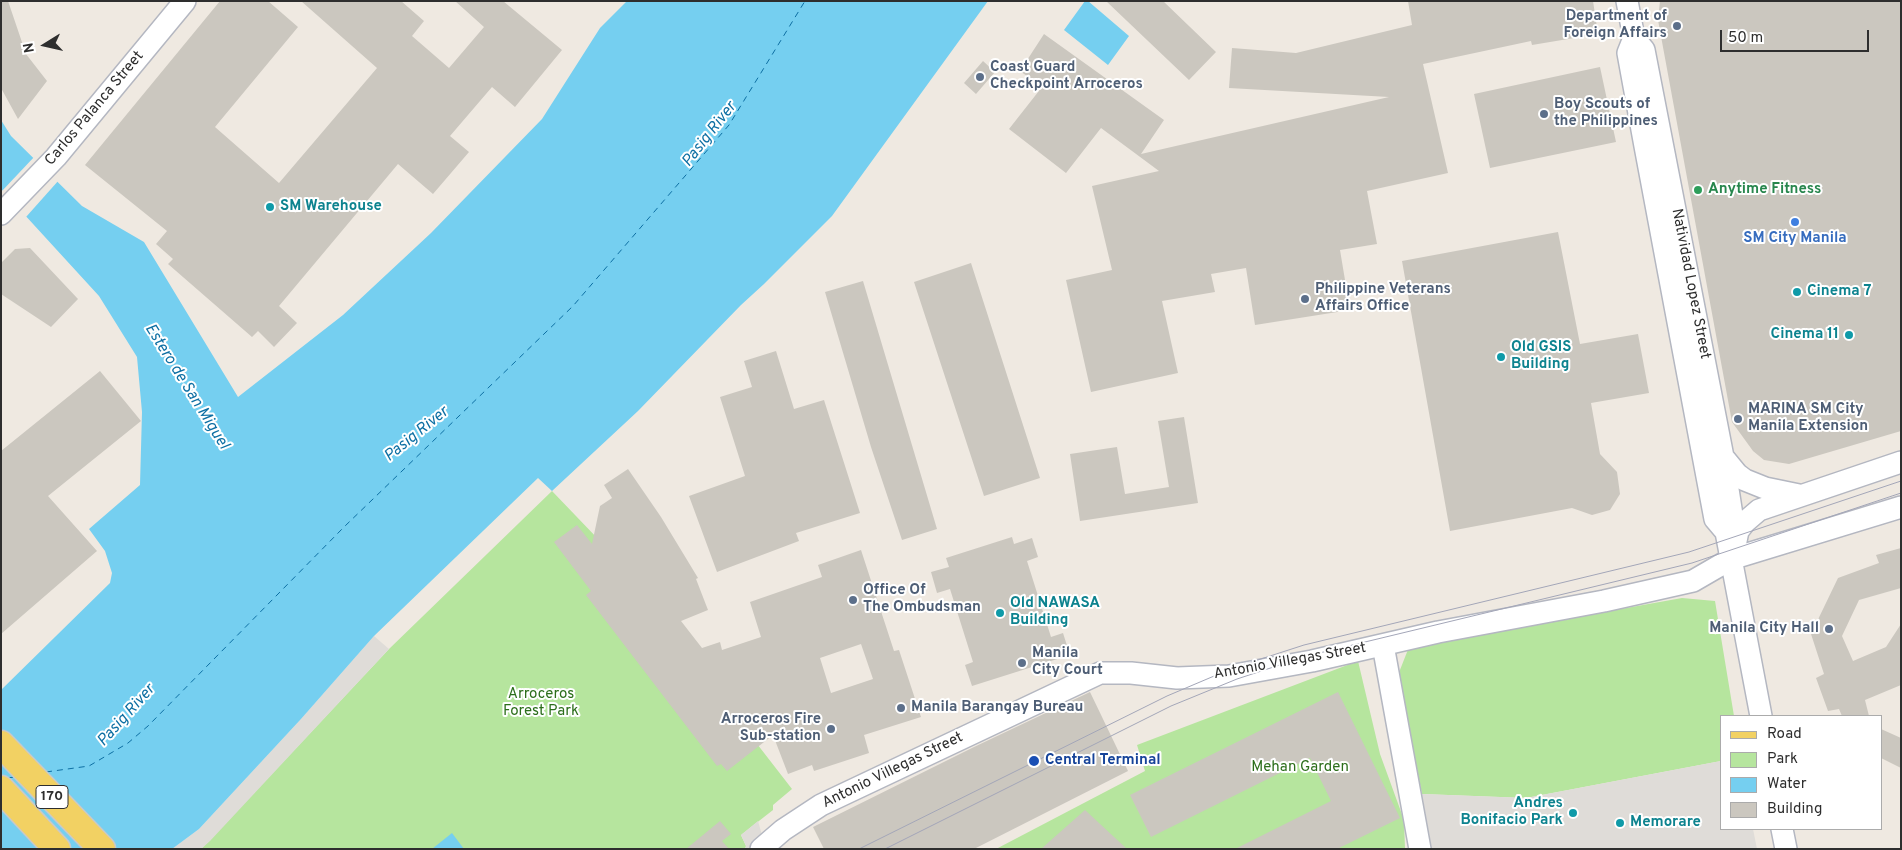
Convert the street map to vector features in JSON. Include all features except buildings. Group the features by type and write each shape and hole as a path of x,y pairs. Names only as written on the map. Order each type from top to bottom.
{"main road":[{"name":"170","path":"1,744 102,849"},
{"name":"170","path":"1,789 57,849"}],"street":[{"name":"Carlos Palanca Street","path":"7,209 56,156 185,1"},
{"name":"Natividad Lopez Street","path":"1627,1 1634,38 1628,54 1654,144 1716,518 1726,532 1761,715"},
{"name":"Natividad Lopez Street","path":"1660,178 1723,457 1732,515 1726,532"},
{"path":"1723,457 1737,474 1746,480 1765,488 1801,496"},
{"path":"1731,559 1738,532 1745,522 1760,510 1901,462"},
{"name":"Antonio Villegas Street","path":"761,849 785,840 821,805 1100,673 1131,673 1177,678 1229,676 1438,632 1604,601 1693,581 1731,559 1901,506"},
{"path":"1383,645 1420,849"},
{"path":"1782,830 1786,849"}],"green space":[{"name":"Arroceros Forest Park","path":"552,491 599,540 792,789 773,805 773,810 741,835 746,846 745,849 201,849 389,649"},
{"path":"1682,598 1715,601 1734,715 1720,715 1720,761 1526,798 1422,794 1398,675 1409,647"},
{"name":"Mehan Garden","path":"1358,661 1380,754 1404,820 1405,849 996,849 1145,771 1137,745"}],"shaded area":[{"path":"374,636 389,649 210,841 201,849 172,849 199,829 301,719"},
{"name":"Andres Bonifacio Park","path":"1720,761 1720,830 1753,830 1757,849 1432,849 1422,794 1526,798"},
{"path":"758,821 766,849 745,849 746,846 741,835"}],"water":[{"path":"627,1 988,1 832,216 741,305 638,411 552,491 538,478 374,636 301,719 199,829 172,849 1,849 1,690 110,583 112,573 105,551 89,529 140,485 142,412 137,357 99,296 1,189 1,120 11,136 82,206 144,242 238,397 343,315 431,233 542,119 600,28"},
{"path":"1085,1 1088,1 1129,36 1108,65 1064,30"},
{"path":"452,833 464,849 432,849"}],"pier":[{"path":"35,156 59,180 26,217 1,192"}],"ferry route":[{"path":"46,772 89,766 128,743 148,726 344,527 573,306 729,125 805,1"},
{"path":"7,778 15,777"}],"tram line":[{"path":"859,849 1167,696 1233,668 1304,645 1689,552 1901,481"},
{"path":"885,849 1171,706 1237,679 1307,656 1692,563 1901,493"}],"place":[{"name":"Department of Foreign Affairs","path":"1677,26"},
{"name":"Coast Guard Checkpoint Arroceros","path":"980,77"},
{"name":"Boy Scouts of the Philippines","path":"1544,114"},
{"name":"Anytime Fitness","path":"1698,190"},
{"name":"SM Warehouse","path":"270,207"},
{"name":"SM City Manila","path":"1795,222"},
{"name":"Cinema 7","path":"1797,292"},
{"name":"Philippine Veterans Affairs Office","path":"1305,299"},
{"name":"Cinema 11","path":"1849,335"},
{"name":"Old GSIS Building","path":"1501,357"},
{"name":"MARINA SM City Manila Extension","path":"1738,419"},
{"name":"Office Of The Ombudsman","path":"853,600"},
{"name":"Old NAWASA Building","path":"1000,613"},
{"name":"Manila City Hall","path":"1829,629"},
{"name":"Manila City Court","path":"1022,663"},
{"name":"Manila Barangay Bureau","path":"901,708"},
{"name":"Arroceros Fire Sub-station","path":"831,729"},
{"name":"Central Terminal","path":"1034,761"},
{"name":"Andres Bonifacio Park","path":"1573,813"},
{"name":"Memorare","path":"1620,823"}],"water label":[{"name":"Pasig River","path":"710,135"},
{"name":"Estero de San Miguel","path":"186,387"},
{"name":"Pasig River","path":"417,435"},
{"name":"Pasig River","path":"127,716"}]}
